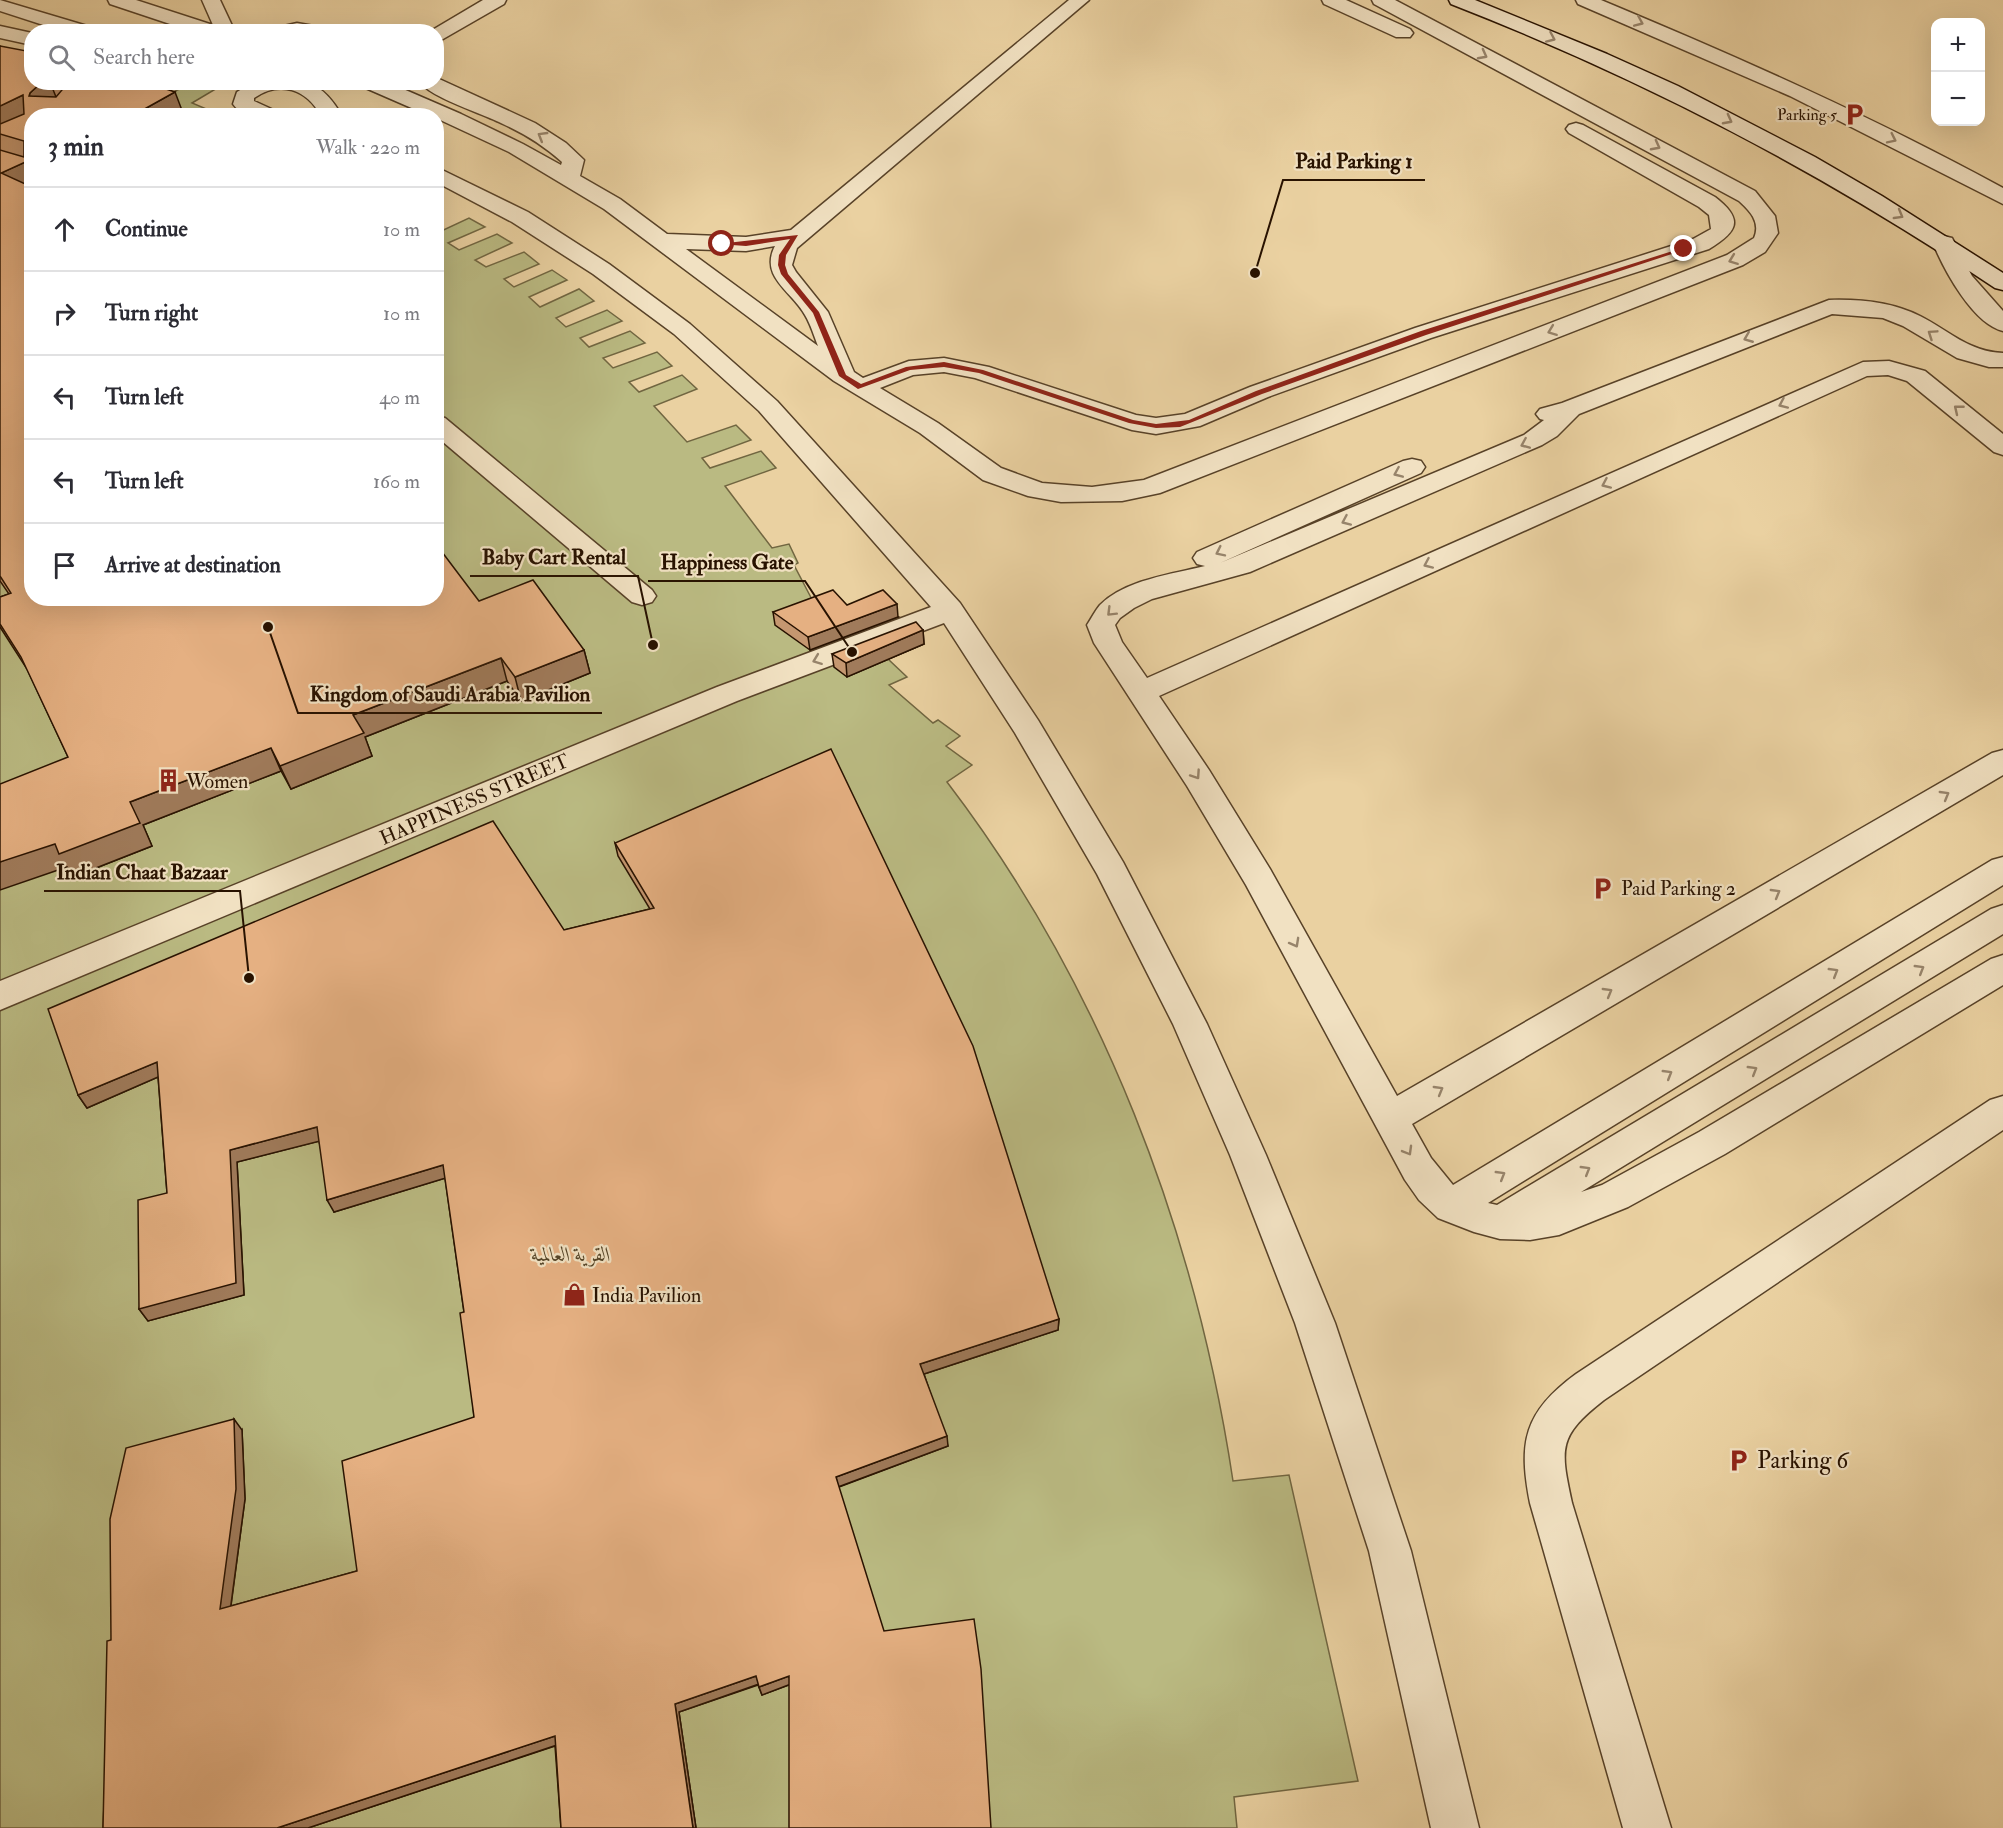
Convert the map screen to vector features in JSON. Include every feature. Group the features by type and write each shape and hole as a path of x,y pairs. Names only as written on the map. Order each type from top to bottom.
{"street":[{"path":"117,0 190,24"},
{"path":"211,0 222,24"},
{"path":"444,31 497,0"},
{"path":"852,382 820,320 785,274 781,265 782,255 787,246 1080,0"},
{"path":"852,382 909,368 944,364 980,372 1132,422 1156,426 1180,424 1259,392 1413,337 1701,244 1721,232 1724,224 1721,216 1707,202 1420,42 1331,0"},
{"path":"444,114 516,148 612,204 852,382 929,428 974,463 1013,483 1061,494 1122,493 1151,487 1735,260 1755,250 1766,238 1768,228 1766,217 1747,196 1381,0"},
{"path":"1458,0 1500,15 1714,113 1832,176 1944,243 2003,283"},
{"path":"1584,0 1640,23 1873,130 2003,197"},
{"path":"0,4 62,24"},
{"path":"0,32 24,37"},
{"path":"250,102 261,90"},
{"path":"308,90 318,96 326,108"},
{"path":"387,90 430,108"},
{"path":"443,90 526,126 552,142 573,160 569,178"},
{"path":"444,177 529,223 601,269 682,329 768,406 950,610 1027,727 1112,871 1190,1024 1248,1155 1314,1323 1390,1551 1455,1828"},
{"path":"662,241 746,244 796,237"},
{"path":"1944,243 1957,272 1967,287 2003,324"},
{"path":"2003,360 1983,360 1966,355 1912,321 1879,310 1862,307 1829,307 1570,409 1554,426 1533,440 1274,552 1215,575 1162,586 1112,608 1101,625 1103,634 1198,778 1259,878 1322,991 1389,1119 1432,1189 1451,1206 1474,1216 1500,1222 1530,1223 1559,1218 1616,1196 1712,1143 2003,968"},
{"path":"1140,693 1863,369 1889,368 1916,376 2003,447"},
{"path":"444,430 642,596"},
{"name":"HAPPINESS STREET","path":"0,996 727,694 950,610"},
{"path":"1389,1119 2003,761"},
{"path":"1451,1206 2003,869"},
{"path":"1500,1222 2003,918"},
{"path":"1647,1828 1595,1658 1546,1484 1544,1446 1553,1420 1570,1401 1590,1387 2003,1111"}],"green space":[{"name":"القرية العالمية","path":"0,65 24,78 24,90 160,90 169,94 177,90 214,90 192,103 204,108 24,108 24,606 444,606 444,230 469,218 485,227 448,243 459,250 497,234 512,243 475,260 486,267 524,252 539,264 504,279 514,287 552,270 567,280 529,297 540,307 579,289 594,301 556,318 566,327 607,310 622,321 580,338 589,347 630,331 645,343 603,358 613,368 657,352 672,366 629,382 639,392 682,375 697,389 654,406 687,442 736,425 751,440 702,458 710,468 761,451 776,468 725,486 772,548 789,544 798,563 794,565 817,609 849,619 884,603 924,644 888,659 907,677 889,685 933,723 938,720 960,736 946,746 972,765 947,782 1002,860 1052,941 1096,1026 1134,1113 1167,1203 1194,1294 1216,1387 1233,1481 1289,1475 1358,1781 1234,1797 1237,1828 0,1828"}],"building":[{"path":"0,46 24,50 24,90 33,90 29,96 56,97 62,90 169,90 175,92 146,108 24,108 24,114 23,95 0,106"},
{"path":"24,114 24,141 0,134 0,124"},
{"path":"0,150 24,157 24,163 1,173 24,183 24,606 444,606 444,555 479,601 533,580 584,650 515,677 501,658 353,715 364,733 280,766 271,748 130,802 140,823 59,854 55,844 0,862 0,784 68,757 21,657 0,624 0,597 11,593 0,576"},
{"path":"833,590 847,605 883,590 897,604 808,637 773,612"},
{"path":"916,622 923,630 846,663 832,654"},
{"name":"India Pavilion","path":"831,749 973,1046 1059,1319 920,1364 947,1436 836,1477 884,1631 974,1619 981,1669 991,1828 789,1828 789,1676 759,1687 756,1676 675,1704 693,1828 561,1828 555,1736 277,1828 103,1828 107,1641 111,1640 110,1519 126,1448 234,1419 236,1489 220,1609 357,1571 342,1461 474,1417 460,1313 464,1312 443,1165 327,1200 317,1127 230,1150 236,1283 139,1309 138,1200 167,1193 157,1062 78,1095 48,1009 493,821 564,930 654,908 615,843"}],"place":[{"name":"Parking 5","path":"1855,114"},
{"name":"Paid Parking 1","path":"1255,273"},
{"name":"Kingdom of Saudi Arabia Pavilion","path":"268,627"},
{"name":"Baby Cart Rental","path":"653,645"},
{"name":"Happiness Gate","path":"852,652"},
{"name":"Women","path":"168,781"},
{"name":"Paid Parking 2","path":"1603,888"},
{"name":"Indian Chaat Bazaar","path":"249,978"},
{"name":"India Pavilion","path":"574,1295"},
{"name":"Parking 6","path":"1739,1460"}],"route":[{"path":"722,244 746,244 796,237 782,255 781,265 785,274 816,312 843,376 861,387 909,368 944,364 980,372 1132,422 1156,426 1191,421 1259,392 1424,333 1684,249"}]}
